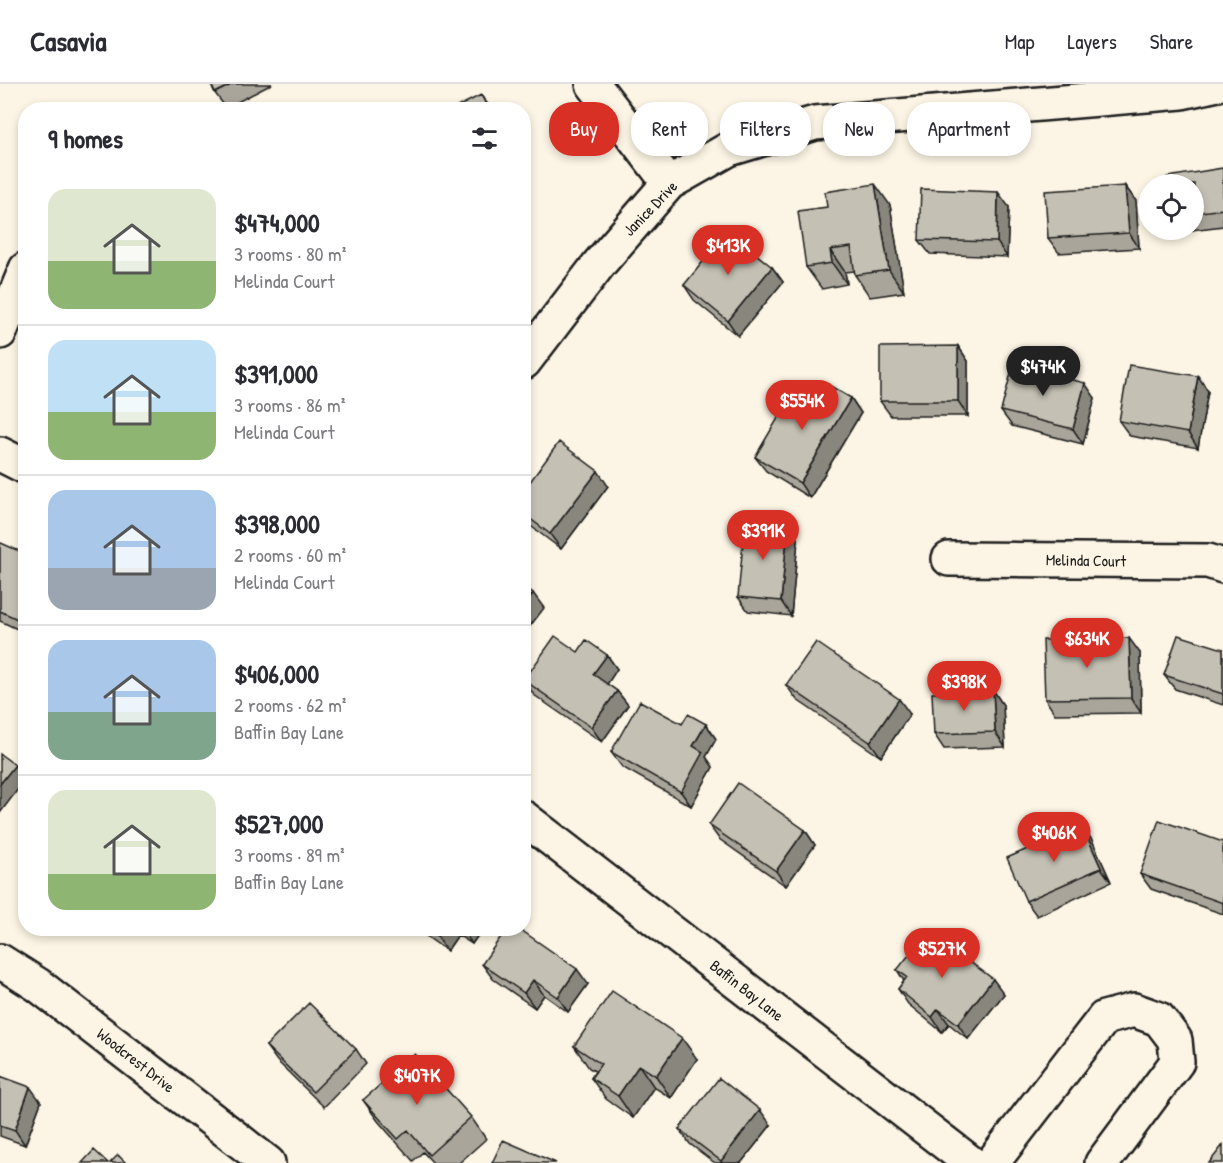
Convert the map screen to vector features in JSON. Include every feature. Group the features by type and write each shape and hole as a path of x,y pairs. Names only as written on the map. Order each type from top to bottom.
{"street":[{"path":"593,84 669,183"},
{"name":"Janice Drive","path":"531,353 599,264 669,183 729,149 815,123 1182,92 1218,84"},
{"path":"0,332 18,288"},
{"path":"0,454 18,463"},
{"name":"Melinda Court","path":"949,558 1208,561 1223,566"},
{"name":"Baffin Bay Lane","path":"531,823 970,1163"},
{"name":"Woodcrest Drive","path":"0,961 38,985 268,1163"},
{"path":"992,1163 1104,1018 1134,1010 1159,1018 1175,1040 1178,1062 1102,1163"}],"building":[{"path":"211,84 233,84 215,93"},
{"path":"481,95 485,102 467,102"},
{"path":"1223,168 1223,209 1204,212 1204,174 1186,174"},
{"path":"875,184 889,270 855,275 851,247 830,250 832,263 806,267 798,211 827,207 825,192"},
{"path":"1125,186 1129,233 1048,238 1045,191"},
{"path":"921,189 998,192 997,242 919,240"},
{"path":"728,231 772,267 728,321 684,285"},
{"path":"958,346 958,401 880,401 880,347"},
{"path":"1013,365 1085,383 1073,429 1001,411"},
{"path":"1129,365 1198,376 1188,433 1119,421"},
{"path":"827,384 851,398 800,483 755,457 797,386 818,398"},
{"path":"559,442 598,471 550,534 531,519 531,480"},
{"path":"745,521 788,526 781,601 738,597"},
{"path":"0,544 18,550 18,619 0,611"},
{"path":"1178,635 1223,649 1223,694 1164,675"},
{"path":"555,636 578,652 586,640 607,655 593,674 617,691 591,727 531,685 531,670"},
{"path":"1129,638 1131,698 1045,699 1043,640"},
{"path":"816,642 899,699 870,742 786,685"},
{"path":"993,690 995,732 934,734 932,693"},
{"path":"640,701 682,724 688,714 706,724 693,746 703,752 681,792 611,752"},
{"path":"0,754 15,765 0,784"},
{"path":"738,783 805,830 776,871 709,825"},
{"path":"1159,820 1223,842 1223,903 1140,874"},
{"path":"1082,825 1101,868 1026,901 1007,858"},
{"path":"928,931 993,979 958,1024 938,1009 932,1017 898,989 907,977 897,970"},
{"path":"501,936 530,936 577,969 558,997 533,980 524,993 482,964"},
{"path":"612,991 682,1038 656,1076 639,1065 618,1096 591,1078 601,1064 574,1046"},
{"path":"309,1003 356,1049 313,1092 266,1046"},
{"path":"415,1054 471,1117 429,1155 408,1130 398,1139 363,1100"},
{"path":"0,1076 30,1087 15,1130 0,1125"},
{"path":"719,1078 760,1110 721,1161 679,1129"},
{"path":"503,1140 556,1163 492,1163"},
{"path":"1223,1145 1223,1163 1209,1163"},
{"path":"94,1150 108,1163 82,1163"},
{"path":"118,1155 126,1163 110,1163"}]}
